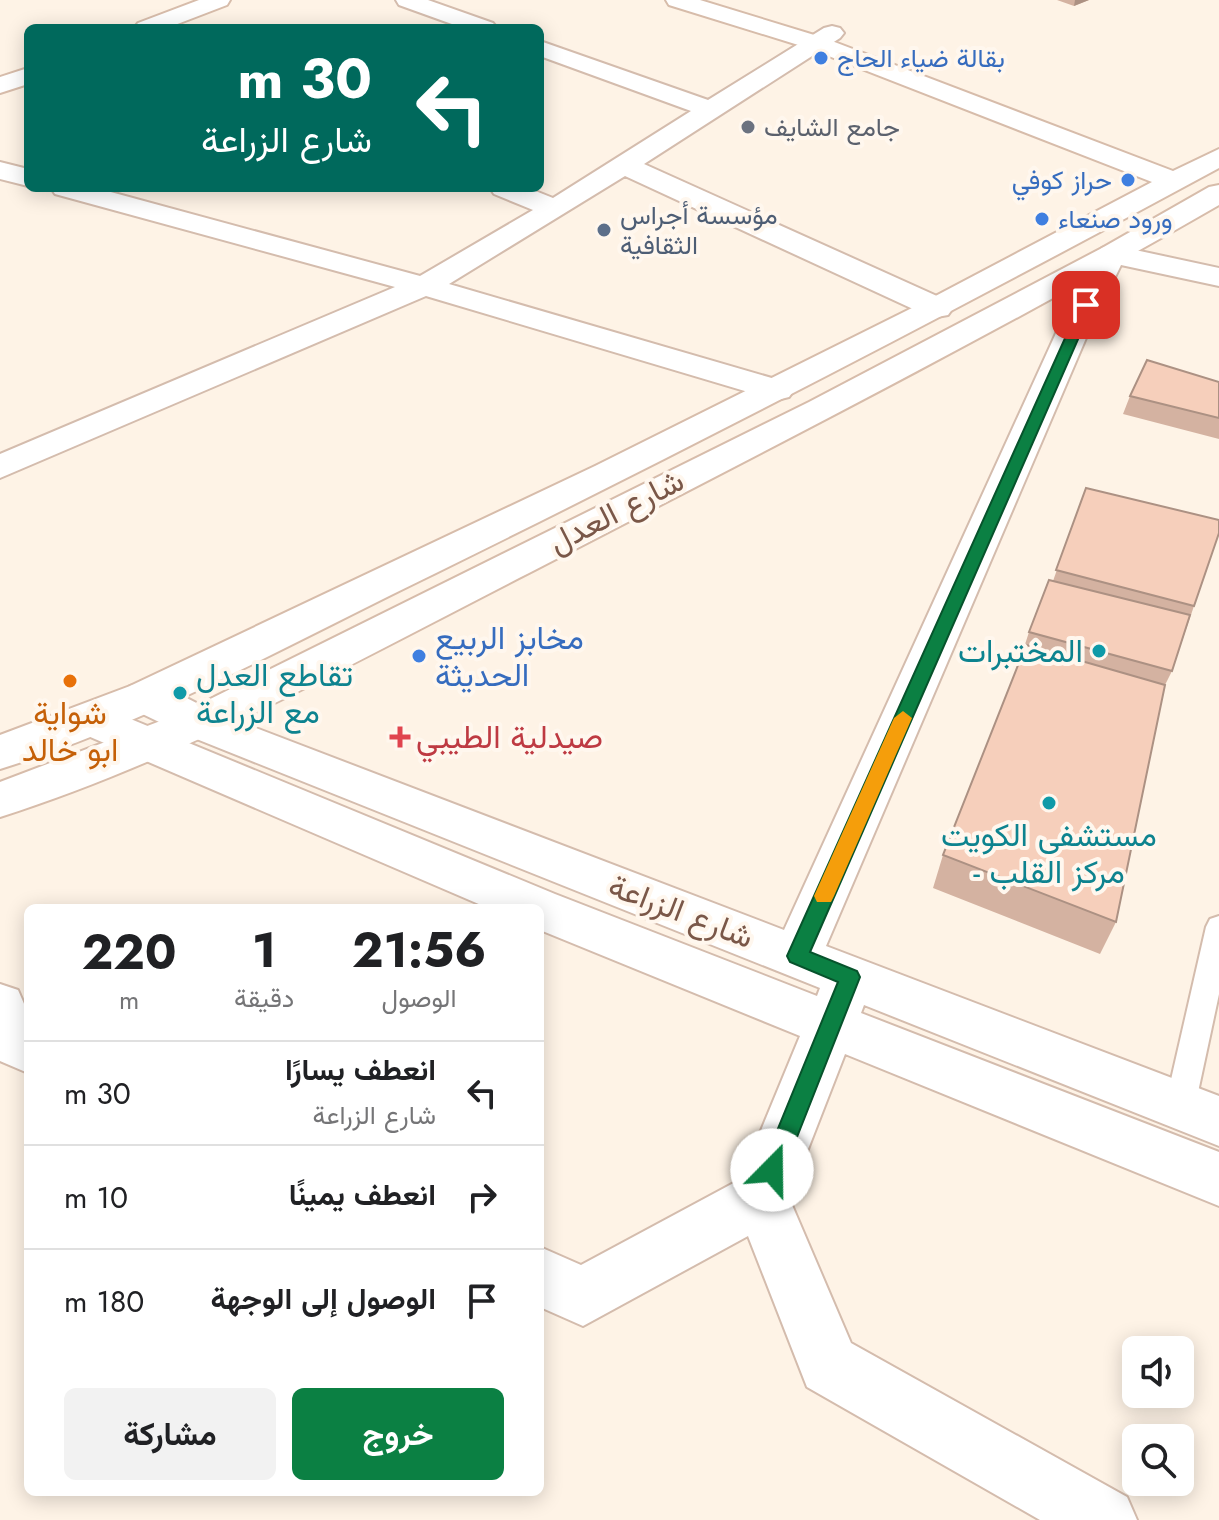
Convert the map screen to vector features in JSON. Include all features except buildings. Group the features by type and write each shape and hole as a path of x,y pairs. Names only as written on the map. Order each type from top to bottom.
{"street":[{"path":"156,24 219,0"},
{"path":"407,0 467,24"},
{"path":"677,0 824,38"},
{"path":"724,0 1202,175"},
{"path":"0,467 424,286 555,209 824,38"},
{"path":"544,49 711,110"},
{"path":"0,86 24,77"},
{"path":"623,165 937,308"},
{"path":"0,170 24,177"},
{"name":"شارع العدل","path":"0,800 199,723 821,409 1112,254 1202,175"},
{"name":"شارع العدل","path":"0,753 145,697 777,390 1202,175"},
{"path":"80,192 424,286 777,390"},
{"path":"514,192 555,209"},
{"path":"797,956 1073,331 1112,254 1219,277"},
{"name":"شارع الزراعة","path":"145,697 199,723 797,956 840,1002 1219,1179"},
{"name":"شارع الزراعة","path":"89,719 529,904"},
{"name":"شارع الزراعة","path":"544,910 1200,1114"},
{"path":"544,1278 583,1296 761,1198 840,1002"},
{"path":"0,1006 13,1042 24,1048"},
{"path":"761,1198 829,1365 1104,1520"}],"lane":[{"path":"1200,1114 1219,927"}],"slow traffic":[{"path":"824,896 903,718"}],"place":[{"name":"بقالة ضياء الحاج","path":"821,58"},
{"name":"جامع الشايف","path":"748,127"},
{"name":"حراز كوفي","path":"1128,180"},
{"name":"ورود صنعاء","path":"1042,219"},
{"name":"مؤسسة أجراس الثقافية","path":"604,230"},
{"name":"المختبرات","path":"1099,651"},
{"name":"مخابز الربيع الحديثة","path":"419,656"},
{"name":"شواية ابو خالد","path":"70,681"},
{"name":"تقاطع العدل مع الزراعة","path":"180,693"},
{"name":"صيدلية الطيبي","path":"400,737"},
{"name":"مستشفى الكويت - مركز القلب","path":"1049,803"}],"route":[{"path":"772,1170 850,977 797,956 1086,305"}]}
